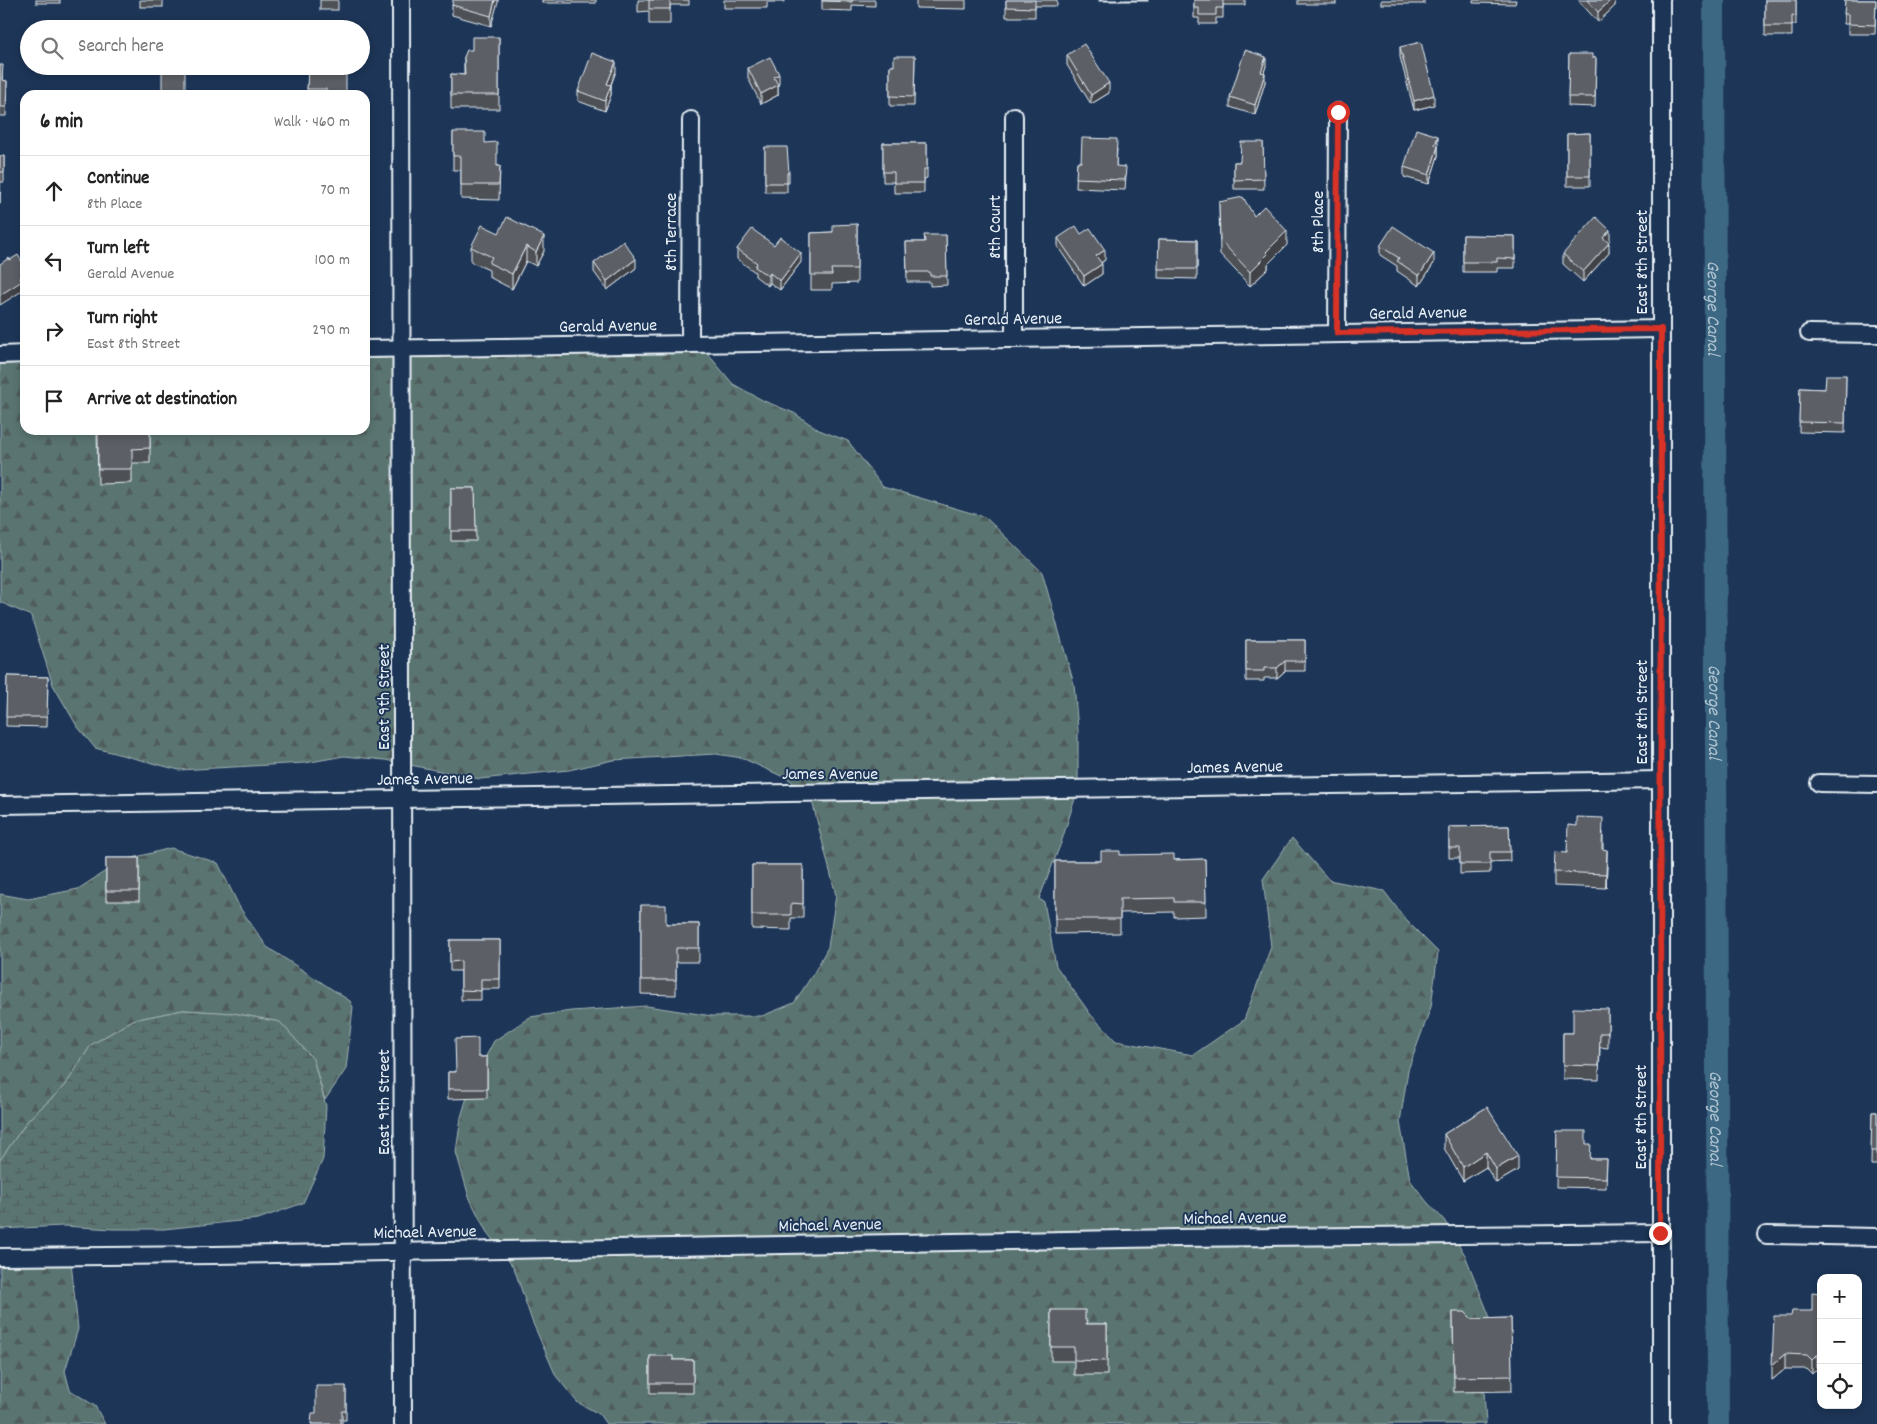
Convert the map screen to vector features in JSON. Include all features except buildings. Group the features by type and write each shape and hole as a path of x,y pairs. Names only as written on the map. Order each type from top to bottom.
{"street":[{"name":"East 9th Street","path":"401,0 403,1424"},
{"name":"East 8th Street","path":"1661,0 1661,1424"},
{"name":"8th Place","path":"1337,333 1338,112"},
{"name":"8th Court","path":"1014,116 1014,338"},
{"name":"8th Terrace","path":"690,120 690,343"},
{"name":"Gerald Avenue","path":"370,349 1661,329"},
{"path":"1809,333 1877,334"},
{"path":"0,355 20,354"},
{"name":"James Avenue","path":"0,805 1661,780"},
{"path":"1819,783 1877,784"},
{"name":"Michael Avenue","path":"0,1257 223,1255 1178,1238 1660,1233"},
{"path":"1766,1235 1877,1237"}],"green space":[{"path":"697,341 733,384 764,401 794,413 819,430 848,441 883,487 985,517 1042,572 1074,684 1078,730 1078,789 1061,843 1039,899 1044,902 1056,966 1091,1015 1116,1041 1193,1055 1244,1020 1271,947 1263,879 1292,838 1329,880 1384,891 1406,920 1438,952 1431,1007 1408,1070 1400,1122 1410,1180 1444,1220 1465,1255 1491,1320 1484,1390 1486,1424 606,1424 599,1414 577,1402 556,1376 532,1321 514,1268 486,1231 469,1197 456,1152 461,1117 471,1084 494,1041 530,1017 571,1011 647,1006 712,1016 762,1016 794,1003 828,947 836,895 812,801 790,780 742,758 716,754 613,760 569,770 480,779 385,760 344,756 305,763 179,770 95,748 77,726 53,685 31,616 0,602 0,353 20,352 20,435 370,435 370,347"},
{"path":"171,848 218,863 240,908 267,947 350,1001 353,1007 346,1069 325,1100 313,1059 280,1022 233,1013 183,1010 133,1020 91,1045 65,1086 29,1119 0,1160 0,894 28,899 78,889 121,861"},
{"path":"183,1010 233,1013 280,1022 313,1059 326,1106 323,1159 303,1203 258,1219 164,1229 113,1229 63,1226 0,1229 0,1160 29,1119 65,1086 91,1045 133,1020"},
{"path":"0,1251 71,1262 78,1329 65,1371 70,1390 95,1406 105,1424 0,1424"}],"waterway":[{"name":"George Canal","path":"1714,0 1718,1424"}],"route":[{"path":"1338,112 1337,333 1661,329 1660,1233"}]}
